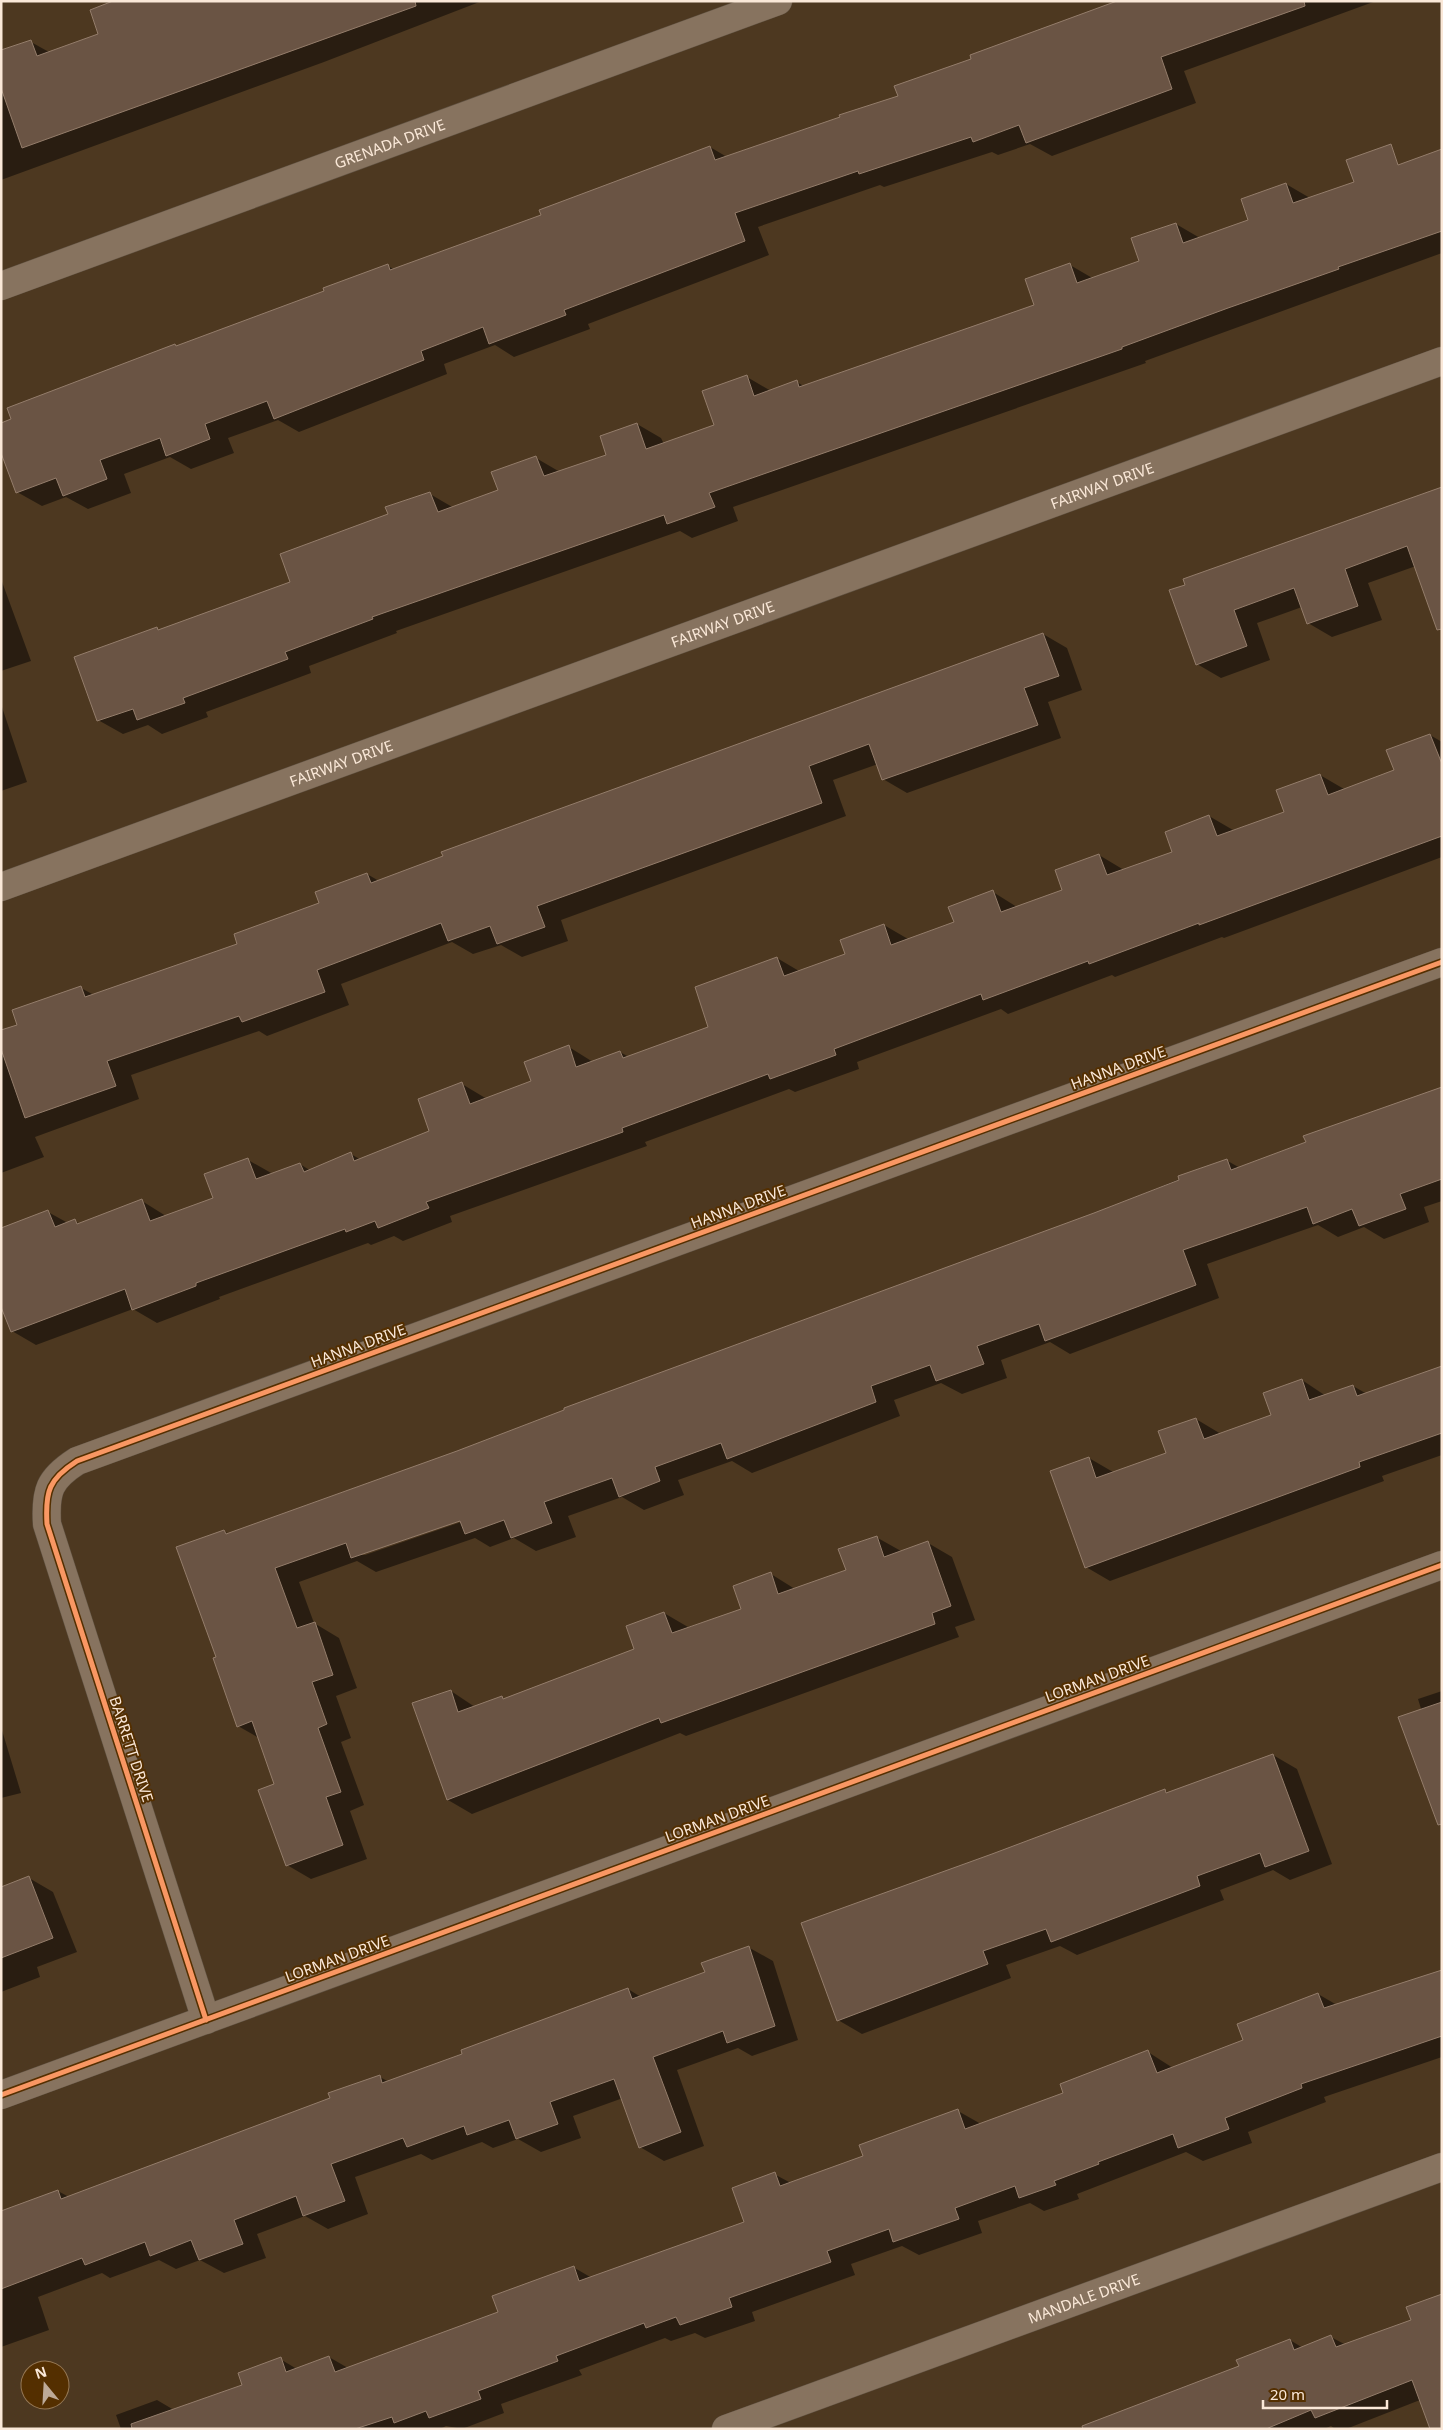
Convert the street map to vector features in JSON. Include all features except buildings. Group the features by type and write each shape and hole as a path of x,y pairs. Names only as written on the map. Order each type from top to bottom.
{"street":[{"name":"GRENADA DRIVE","path":"1,286 778,1"},
{"name":"FAIRWAY DRIVE","path":"1,887 1442,361"},
{"name":"HANNA DRIVE","path":"50,1485 62,1471 77,1461 1442,962"},
{"name":"BARRETT DRIVE","path":"50,1485 45,1502 47,1524 206,2020"},
{"name":"LORMAN DRIVE","path":"1,2095 1442,1565"},
{"name":"MANDALE DRIVE","path":"726,2429 1442,2167"}],"cycle path":[{"path":"206,2020 47,1524 48,1494 60,1474 77,1461 1442,962"},
{"path":"1,2095 1442,1565"}]}
